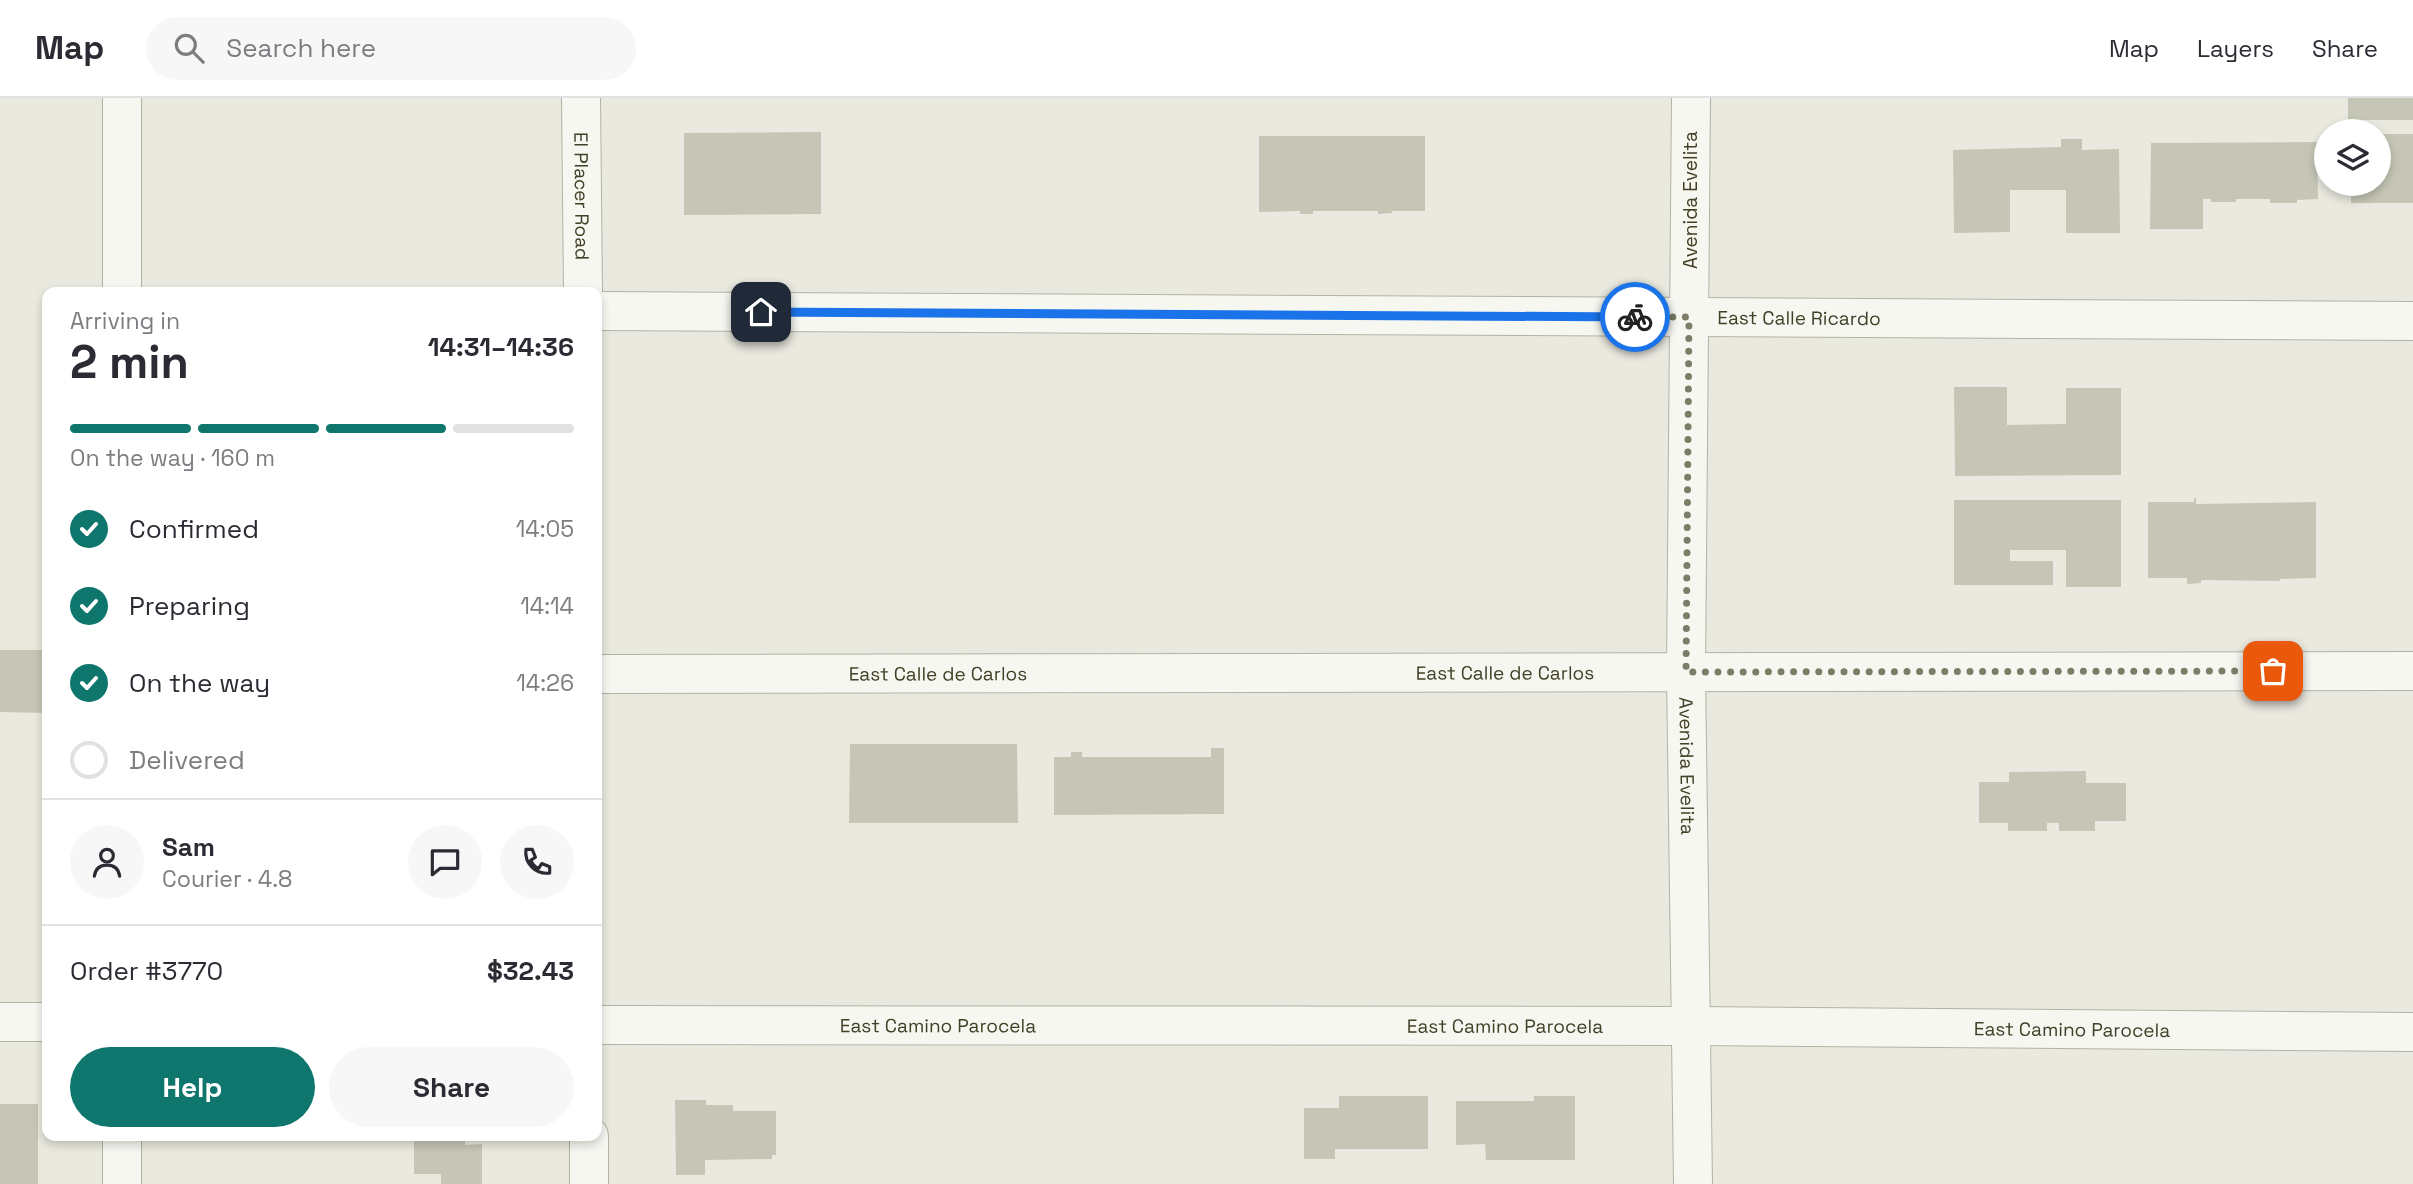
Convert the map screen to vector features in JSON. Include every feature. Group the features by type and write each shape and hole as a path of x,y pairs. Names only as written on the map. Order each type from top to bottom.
{"street":[{"path":"122,98 122,287"},
{"name":"El Placer Road","path":"581,98 583,287"},
{"name":"Avenida Evelita","path":"1691,98 1686,672 1693,1184"},
{"name":"East Calle Ricardo","path":"602,311 2413,321"},
{"name":"East Calle de Carlos","path":"602,674 2413,671"},
{"path":"0,1022 42,1022"},
{"name":"East Camino Parocela","path":"602,1025 1692,1026 2413,1032"},
{"path":"122,1141 122,1184"},
{"path":"589,1141 589,1184"}],"building":[{"path":"2348,98 2413,98 2413,120 2348,119"},
{"path":"821,132 821,214 684,215 684,133"},
{"path":"2391,134 2413,134 2413,203 2351,203 2351,196 2391,196"},
{"path":"1259,136 1425,136 1425,211 1392,211 1378,214 1378,211 1313,211 1313,214 1300,214 1300,211 1259,212"},
{"path":"2061,139 2082,139 2082,150 2119,149 2120,233 2066,233 2066,190 2010,190 2010,232 1954,233 1953,150 2061,147"},
{"path":"2314,142 2314,196 2318,196 2318,199 2297,200 2297,203 2270,203 2270,199 2211,202 2211,199 2203,199 2203,229 2150,229 2151,143"},
{"path":"1954,387 2007,387 2007,425 2066,424 2066,388 2121,388 2121,475 1955,476"},
{"path":"2194,498 2196,504 2316,502 2316,578 2280,581 2201,580 2201,583 2187,584 2187,578 2148,578 2148,502 2194,502"},
{"path":"1954,500 2121,500 2121,587 2066,587 2066,550 2010,550 2010,561 2053,561 2053,585 1954,585"},
{"path":"0,650 42,650 42,713 0,712"},
{"path":"850,744 1017,744 1018,823 849,823"},
{"path":"1211,748 1224,748 1224,814 1054,815 1054,757 1071,757 1071,752 1082,752 1082,757 1211,757"},
{"path":"2086,771 2086,783 2126,783 2126,821 2095,821 2095,831 2059,831 2059,823 2047,823 2047,831 2008,831 2008,823 1979,823 1979,782 2009,782 2009,772"},
{"path":"1339,1096 1428,1096 1428,1149 1335,1149 1335,1159 1304,1159 1304,1108 1339,1108"},
{"path":"1534,1096 1575,1096 1575,1160 1486,1160 1485,1144 1456,1145 1456,1101 1534,1101"},
{"path":"675,1100 706,1100 706,1105 733,1105 733,1111 776,1111 776,1155 772,1155 772,1159 705,1160 705,1175 676,1175"},
{"path":"0,1104 38,1104 38,1184 0,1184"},
{"path":"414,1141 465,1141 465,1145 482,1144 482,1184 441,1184 441,1174 414,1174"}],"way so far":[{"path":"1635,317 1689,317 1686,672 2273,671"}],"route":[{"path":"761,312 1635,317"}]}
